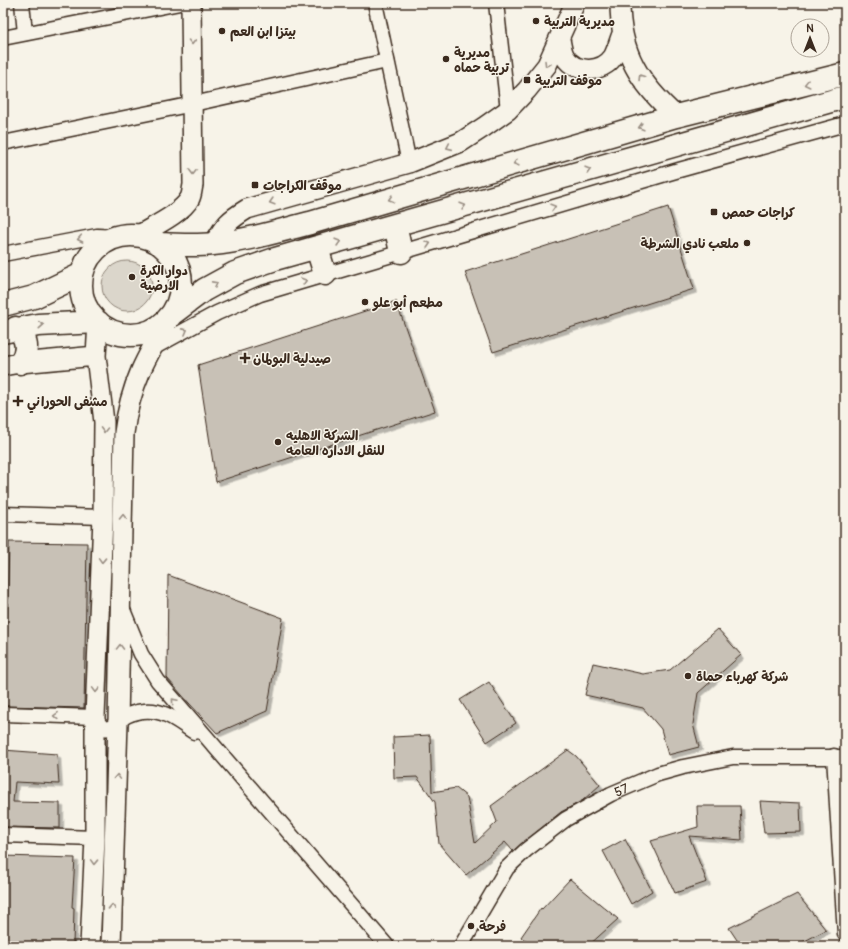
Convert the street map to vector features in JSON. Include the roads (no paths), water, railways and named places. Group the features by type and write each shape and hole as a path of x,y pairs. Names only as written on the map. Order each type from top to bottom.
{"main road":[{"path":"192,3 193,185 190,197 185,206 175,213 129,236 106,242 95,250 87,262 82,274 81,287 84,300 90,312 98,322 112,331 129,335 145,333 160,326 172,314 204,290 235,273 395,225 845,97"},
{"path":"214,244 222,229 232,218 247,209 408,162 461,142 484,128 508,110 528,90 547,65 575,3"},
{"path":"620,3 622,34 630,57 642,80 658,100 676,116"},
{"path":"560,39 565,56 571,64 579,68 589,70 606,64 613,57 622,34"},
{"path":"161,244 214,244 258,236 310,223 676,116 845,74"},
{"path":"395,225 401,252"},
{"path":"111,946 121,605 124,433 130,398 136,381 150,350 179,300 182,284 179,269 172,255 161,244 150,238 129,236"},
{"path":"316,248 325,274"},
{"path":"3,305 34,297 82,274"},
{"path":"9,330 38,325 98,322"},
{"path":"90,946 95,838 95,717 103,517 104,422 96,356 98,322"},
{"path":"9,330 24,336 27,348 26,353 11,364"},
{"path":"11,364 96,356"}],"street":[{"path":"22,3 25,33"},
{"path":"3,38 180,3"},
{"path":"375,3 408,162"},
{"path":"496,3 508,110"},
{"path":"3,143 193,104 387,61"},
{"path":"150,350 217,313 252,297 325,274 679,170 845,124"},
{"path":"3,254 97,236 129,236"},
{"path":"3,514 103,517"},
{"path":"121,605 134,640 149,668 168,694 387,946"},
{"path":"3,714 95,717 99,725 104,728 110,728 132,713 154,711 171,717 208,740"},
{"path":"839,756 845,934"},
{"name":"57","path":"461,946 507,868 526,850 561,823 611,794 658,774 708,761 733,757 839,756"},
{"path":"3,835 95,838"}],"place":[{"name":"مديرية التربية","path":"536,21"},
{"name":"بيتزا ابن العم","path":"222,31"},
{"name":"مديرية تربية حماه","path":"446,59"},
{"name":"موقف التربية","path":"527,80"},
{"name":"موقف الكراجات","path":"255,185"},
{"name":"كراجات حمص","path":"714,212"},
{"name":"ملعب نادي الشرطة","path":"747,243"},
{"name":"دوار الكرة الارضية","path":"132,277"},
{"name":"مطعم أبو علو","path":"365,302"},
{"name":"صيدلية البولمان","path":"245,358"},
{"name":"مشفى الحوراني","path":"18,401"},
{"name":"الشركة الاهليه للنقل الاداره العامه","path":"278,442"},
{"name":"شركة كهرباء حماة","path":"688,676"},
{"name":"فرحة","path":"471,926"}]}
